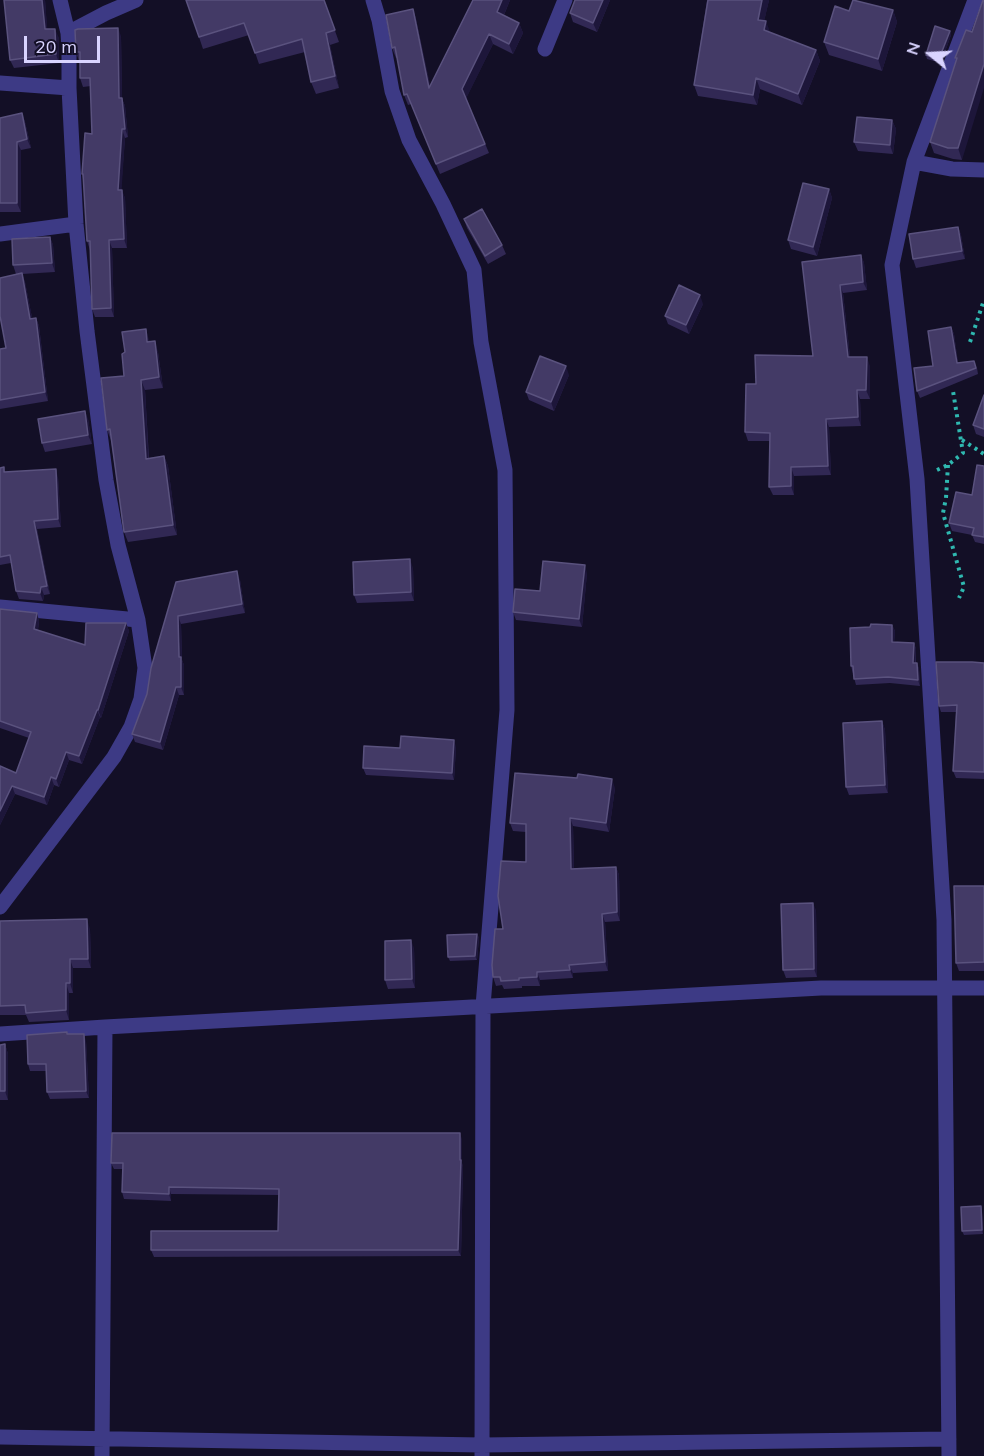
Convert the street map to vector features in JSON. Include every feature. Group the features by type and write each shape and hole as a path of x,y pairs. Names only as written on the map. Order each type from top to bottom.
{"street":[{"path":"0,908 114,757 131,727 141,699 145,668 138,620 118,544 106,480 87,331 76,224 68,33 60,0"},
{"path":"68,33 136,0"},
{"path":"373,0 379,20 392,92 409,140 474,270 481,342 505,470 507,710 483,1006 482,1450"},
{"path":"545,49 565,0"},
{"path":"949,1456 944,920 917,479 892,266 914,162 975,0"},
{"path":"0,83 69,88"},
{"path":"914,162 952,169 984,170"},
{"path":"0,234 76,224"},
{"path":"0,607 138,620"},
{"path":"0,1034 821,988 984,988"},
{"path":"102,1456 105,1027"},
{"path":"0,1437 482,1450 949,1439"}],"path":[{"path":"970,342 984,303"},
{"path":"917,479 948,465 963,453 953,391"},
{"path":"961,440 984,454"},
{"path":"948,465 944,513 964,587 958,598"}],"building":[{"path":"4,0 42,0 45,29 55,29 56,54 10,60"},
{"path":"186,0 324,0 335,30 326,33 335,76 311,82 302,39 255,53 244,23 199,37"},
{"path":"473,0 502,0 497,12 519,23 509,44 489,34 462,89 485,144 436,164 407,94 404,95 386,15 413,9 429,88"},
{"path":"575,0 603,0 593,23 570,13"},
{"path":"708,0 762,0 758,20 766,21 764,30 816,50 798,94 756,78 753,95 694,85"},
{"path":"853,0 893,10 878,59 824,42 835,6 849,11"},
{"path":"983,0 984,64 958,148 948,148 930,142 957,58 955,58 966,30 972,32"},
{"path":"935,26 950,31 939,59 926,55"},
{"path":"118,28 119,98 122,98 125,129 122,129 118,190 122,190 124,239 109,240 111,308 92,309 90,241 87,241 82,174 85,133 92,134 90,78 80,78 80,52 76,52 75,30"},
{"path":"22,113 27,139 17,142 17,203 0,203 0,118"},
{"path":"857,117 892,120 890,145 854,142"},
{"path":"803,183 829,189 813,247 788,240"},
{"path":"482,209 502,245 485,256 464,219"},
{"path":"958,227 962,251 913,259 909,234"},
{"path":"50,237 52,263 13,265 12,239"},
{"path":"861,255 863,282 840,285 848,357 867,357 866,390 857,390 858,417 826,419 828,466 791,467 791,486 769,487 770,433 745,432 746,384 756,384 755,355 813,356 802,262"},
{"path":"22,273 30,319 36,318 45,392 0,400 0,349 6,348 0,316 0,278"},
{"path":"679,285 700,295 686,325 665,316"},
{"path":"951,327 957,363 974,361 976,368 917,391 914,368 933,366 928,331"},
{"path":"146,329 147,342 155,341 159,377 141,380 146,459 164,456 173,525 124,532 101,378 124,376 122,354 125,352 122,332"},
{"path":"540,356 566,366 551,402 526,392"},
{"path":"984,395 984,429 973,425"},
{"path":"85,411 88,435 42,443 38,419"},
{"path":"977,465 984,466 984,537 972,535 974,528 949,523 956,492 972,495"},
{"path":"4,467 4,472 56,469 58,519 34,521 47,586 41,587 40,593 16,591 10,555 0,557 0,468"},
{"path":"410,559 411,592 354,595 353,562"},
{"path":"543,561 585,565 579,619 513,612 515,589 540,591"},
{"path":"237,571 242,604 178,616 181,687 176,687 160,742 132,734 147,694 151,668 176,582"},
{"path":"0,609 37,613 34,629 85,645 86,623 126,623 98,710 79,756 66,752 56,779 51,777 44,797 12,786 0,811 0,766 16,773 31,732 0,721"},
{"path":"871,624 892,625 892,642 914,643 913,663 917,663 918,680 888,677 854,679 853,666 851,666 850,628 870,627"},
{"path":"936,662 984,663 984,772 953,771 957,705 939,706"},
{"path":"882,721 885,785 846,787 843,723"},
{"path":"401,736 454,740 452,773 363,768 364,746 400,748"},
{"path":"515,773 577,778 578,774 612,779 606,823 570,818 571,869 616,867 617,912 602,914 605,962 569,965 570,970 537,972 537,977 519,978 519,980 501,981 500,977 493,977 495,929 503,929 498,896 501,861 526,862 526,824 510,823"},
{"path":"954,886 984,886 984,962 956,963"},
{"path":"813,903 814,969 783,970 781,904"},
{"path":"87,919 88,959 70,959 70,983 66,983 66,1010 26,1013 25,1005 0,1006 0,921"},
{"path":"477,934 475,956 448,957 447,935"},
{"path":"411,940 412,979 385,980 385,941"},
{"path":"67,1032 67,1034 84,1034 86,1091 47,1092 46,1064 28,1064 27,1035"},
{"path":"5,1044 5,1091 0,1091 0,1045"},
{"path":"112,1133 460,1133 458,1250 151,1250 151,1231 278,1231 279,1189 169,1187 169,1194 122,1192 123,1163 111,1163"},
{"path":"981,1206 982,1230 962,1231 961,1207"}]}
